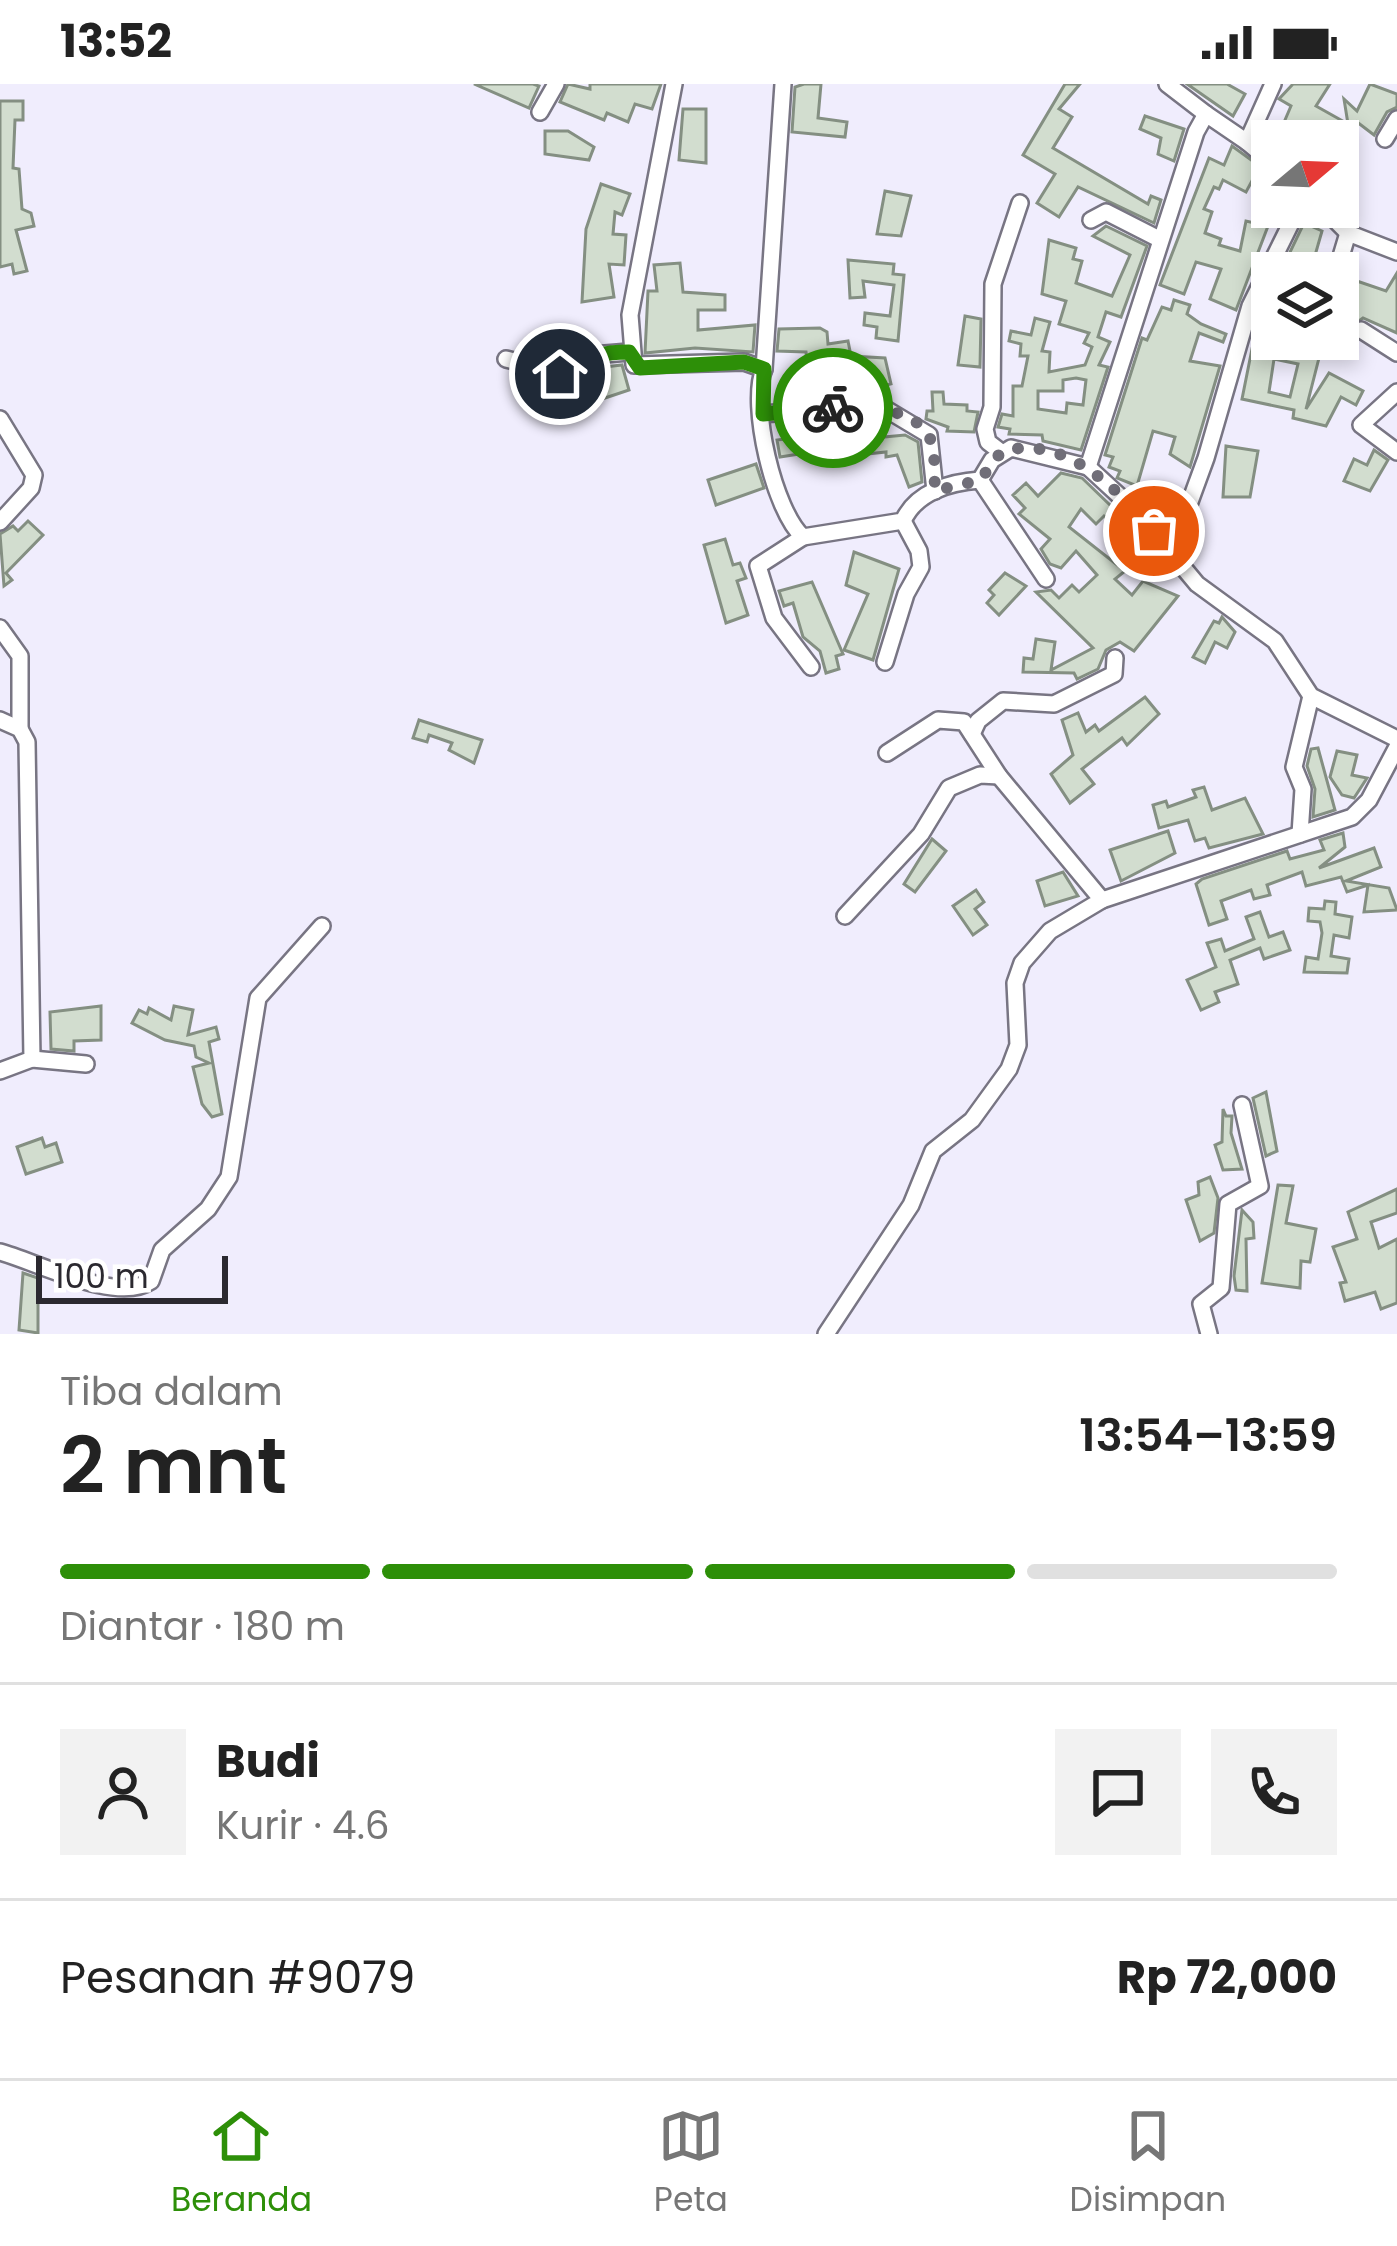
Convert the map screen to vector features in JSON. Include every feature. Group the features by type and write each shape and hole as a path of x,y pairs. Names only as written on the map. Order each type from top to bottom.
{"street":[{"path":"540,112 556,84"},
{"path":"674,84 630,315 629,352 640,368 744,362 764,369"},
{"path":"783,84 763,414 772,477 787,515 803,537"},
{"path":"1167,84 1251,145"},
{"path":"1247,142 1274,84"},
{"path":"1088,466 1187,152 1206,115"},
{"path":"1385,139 1397,119"},
{"path":"826,1334 911,1205 933,1151 972,1120 1009,1069 1018,1045 1014,1003 1022,963 1050,931 1102,900 1363,809 1397,743 1311,696 1275,640 1197,584 1172,550 1088,466 1042,452 1001,452 988,442 993,284 1020,203"},
{"path":"1091,220 1106,212 1160,239"},
{"path":"1172,550 1206,458 1250,306 1288,228"},
{"path":"1343,228 1397,252"},
{"path":"1342,252 1348,233"},
{"path":"1361,330 1397,353"},
{"path":"506,359 569,375 593,355 629,352"},
{"path":"1397,392 1360,425 1397,452"},
{"path":"763,414 871,404 890,410 929,435 935,491"},
{"path":"0,419 34,475 32,488 0,522"},
{"path":"885,662 906,594 921,567 903,521 909,510 935,491 980,480 1001,452"},
{"path":"980,480 1046,579"},
{"path":"811,667 774,618 758,566 803,537 903,521"},
{"path":"0,628 20,656 20,729 28,759 32,1059"},
{"path":"972,734 978,721 1003,700 1043,706 1099,685 1114,674 1115,658"},
{"path":"1300,834 1303,789 1294,767 1311,696"},
{"path":"887,753 919,728 948,717 964,722 999,776 1102,900"},
{"path":"0,720 20,729"},
{"path":"844,916 921,834 949,788 980,775 999,776"},
{"path":"0,1252 111,1286 137,1288 151,1281 162,1250 208,1209 229,1178 258,998 322,926"},
{"path":"0,1071 32,1059 86,1064"},
{"path":"1209,1334 1201,1304 1221,1288 1224,1215 1228,1204 1260,1186 1242,1106"}],"building":[{"path":"474,84 533,84 539,86 529,108"},
{"path":"568,84 590,89 590,84 661,84 652,109 635,104 628,122 607,113 604,120 560,102"},
{"path":"821,84 818,118 847,122 845,137 792,132 795,87"},
{"path":"1065,84 1080,84 1059,109 1072,117 1053,148 1148,204 1151,196 1161,200 1154,223 1078,187 1059,217 1037,203 1055,174 1023,155"},
{"path":"1187,84 1227,84 1245,94 1233,116"},
{"path":"1293,84 1330,84 1316,106 1341,120 1285,120 1291,106 1279,99"},
{"path":"1370,84 1397,94 1397,107 1387,112 1374,135 1359,120 1347,120 1344,99 1357,111"},
{"path":"0,101 23,101 23,120 15,120 13,168 19,169 22,209 31,213 34,226 16,230 27,271 14,274 12,264 0,267"},
{"path":"683,109 706,109 706,163 679,160"},
{"path":"1145,116 1184,129 1174,161 1158,154 1161,138 1140,129"},
{"path":"545,131 568,131 594,147 589,160 545,154"},
{"path":"1232,146 1251,160 1251,183 1246,192 1223,180 1219,189 1214,187 1204,209 1212,212 1205,233 1221,239 1219,245 1240,251 1246,221 1251,228 1267,228 1258,252 1251,252 1251,271 1236,310 1210,299 1221,269 1196,262 1184,294 1160,285 1209,158 1224,165"},
{"path":"601,184 630,194 622,215 615,212 613,234 626,235 624,265 609,264 614,297 582,302 586,229"},
{"path":"885,191 911,196 901,236 877,234"},
{"path":"1106,226 1147,246 1121,317 1106,312 1098,337 1110,342 1099,365 1108,367 1081,450 1043,441 1042,435 1009,434 1010,429 998,427 1002,414 1013,416 1013,386 1022,386 1028,356 1020,356 1021,344 1009,341 1011,331 1031,335 1035,318 1050,322 1042,351 1050,352 1049,372 1085,365 1092,347 1084,343 1089,333 1059,324 1066,301 1042,294 1049,240 1076,248 1073,259 1082,261 1076,283 1112,296 1130,255 1093,236","holes":["1063,380 1086,380 1083,405 1067,403 1066,413 1038,409 1038,391 1063,391"]},
{"path":"1302,228 1322,231 1316,252 1290,252"},
{"path":"848,260 894,264 893,274 904,275 898,341 876,338 877,327 864,325 865,313 890,316 894,285 863,281 865,297 850,298"},
{"path":"680,263 683,292 725,295 725,310 698,310 698,330 755,325 753,352 695,348 645,353 648,291 657,291 654,265"},
{"path":"1397,273 1397,333 1363,318 1359,321 1359,282 1386,291"},
{"path":"1174,300 1190,305 1187,314 1201,324 1226,334 1223,342 1199,333 1190,361 1220,366 1190,467 1170,454 1175,437 1153,431 1137,486 1117,478 1120,471 1109,467 1113,457 1105,455 1142,338 1147,340 1162,307 1171,310"},
{"path":"965,316 981,319 980,367 958,365"},
{"path":"779,329 827,332 828,344 848,341 851,356 885,358 891,384 840,396 837,382 809,385 806,352 777,351"},
{"path":"1251,354 1251,360 1274,360 1269,392 1290,397 1298,364 1279,360 1318,360 1306,409 1329,373 1363,391 1356,405 1341,397 1326,426 1293,418 1294,410 1242,399"},
{"path":"622,365 629,390 605,398 596,368"},
{"path":"932,392 943,392 944,404 967,405 967,411 978,412 974,432 947,431 948,427 926,419 927,411 933,411"},
{"path":"871,419 873,438 905,435 918,442 922,482 909,487 897,455 886,457 886,452 838,457 837,448 780,457 777,440 809,436 806,423 830,421 832,434 860,430 859,421"},
{"path":"1226,446 1258,451 1250,497 1223,497"},
{"path":"1374,450 1388,460 1370,491 1344,481 1354,459 1367,465"},
{"path":"756,464 764,488 716,505 708,480"},
{"path":"1061,473 1082,478 1138,532 1124,553 1111,539 1120,531 1104,516 1096,524 1081,509 1069,527 1125,571 1115,579 1132,595 1143,581 1178,596 1134,651 1120,642 1106,650 1098,669 1077,679 1074,673 1023,672 1024,658 1033,659 1036,639 1055,642 1051,670 1093,648 1036,592 1051,590 1059,598 1072,585 1079,592 1097,575 1076,551 1061,568 1050,564 1041,549 1050,539 1019,514 1025,508 1013,495 1026,483 1038,496"},
{"path":"28,521 43,535 6,573 12,580 4,586 0,534 13,526 18,531"},
{"path":"725,539 733,565 740,563 746,578 737,581 748,615 726,623 704,545"},
{"path":"854,552 899,569 873,660 844,650 868,594 846,585"},
{"path":"1005,573 1026,586 999,615 987,603 994,595 989,590"},
{"path":"812,582 843,654 836,656 839,669 826,673 820,651 803,637 793,603 784,606 779,591"},
{"path":"1222,617 1235,632 1227,648 1215,642 1205,663 1193,657 1214,621 1219,623"},
{"path":"1145,697 1159,714 1127,745 1122,738 1082,769 1094,784 1070,803 1051,774 1073,755 1062,720 1078,713 1086,732 1095,725 1099,731"},
{"path":"419,720 482,740 474,763 449,750 452,743 429,735 427,742 413,738"},
{"path":"1318,748 1335,810 1313,817 1315,789 1307,766 1311,749"},
{"path":"1337,751 1357,755 1352,775 1367,778 1354,798 1342,795 1330,777"},
{"path":"1204,787 1212,810 1245,798 1263,834 1209,848 1205,838 1195,841 1188,820 1159,828 1153,805 1166,801 1168,807 1196,797 1193,790"},
{"path":"1168,831 1175,853 1121,881 1110,850"},
{"path":"1343,833 1345,847 1319,868 1374,848 1381,867 1346,881 1389,888 1397,910 1364,912 1368,885 1347,892 1341,877 1306,886 1302,872 1267,885 1270,895 1254,899 1251,890 1221,901 1227,919 1209,925 1196,884 1202,879 1287,851 1290,859 1324,850 1320,840"},
{"path":"932,839 946,851 915,892 904,884"},
{"path":"1063,872 1078,896 1045,906 1037,881"},
{"path":"976,890 984,902 975,909 987,925 973,935 953,906"},
{"path":"1325,901 1336,902 1335,914 1352,917 1349,938 1334,935 1331,956 1349,959 1347,973 1304,972 1306,957 1318,959 1322,933 1320,922 1308,921 1309,908 1324,909"},
{"path":"1260,912 1269,937 1283,932 1290,950 1264,959 1260,948 1230,960 1238,984 1215,992 1219,1002 1201,1010 1187,980 1216,967 1207,943 1221,939 1225,951 1254,939 1246,917"},
{"path":"101,1006 101,1040 74,1041 74,1051 51,1049 50,1012"},
{"path":"174,1006 193,1010 188,1035 216,1027 219,1039 209,1042 222,1114 212,1117 202,1104 193,1067 209,1063 196,1057 194,1046 165,1040 132,1023 139,1010 147,1014 149,1008 171,1020"},
{"path":"1266,1092 1277,1151 1266,1156 1253,1098"},
{"path":"1223,1109 1226,1116 1232,1116 1231,1133 1242,1169 1223,1170 1215,1145 1222,1142"},
{"path":"42,1138 45,1147 56,1143 62,1162 26,1174 17,1147"},
{"path":"1210,1177 1218,1198 1214,1233 1200,1241 1186,1200 1199,1195 1198,1182"},
{"path":"1278,1185 1293,1186 1286,1223 1316,1229 1310,1262 1301,1261 1300,1288 1262,1283"},
{"path":"1397,1189 1397,1213 1371,1222 1379,1248 1397,1239 1397,1303 1381,1309 1375,1292 1345,1301 1340,1283 1346,1282 1333,1247 1357,1239 1348,1212"},
{"path":"1242,1210 1253,1222 1254,1238 1246,1239 1247,1291 1236,1290 1234,1276"},
{"path":"23,1273 38,1278 38,1333 19,1330"}],"way so far":[{"path":"833,408 879,405 929,435 935,491 980,480 992,460 1011,448 1042,452 1088,466 1154,531"}],"route":[{"path":"560,374 575,374 593,355 613,352 629,352 640,368 744,362 764,369 760,375 763,414 833,408"}]}
